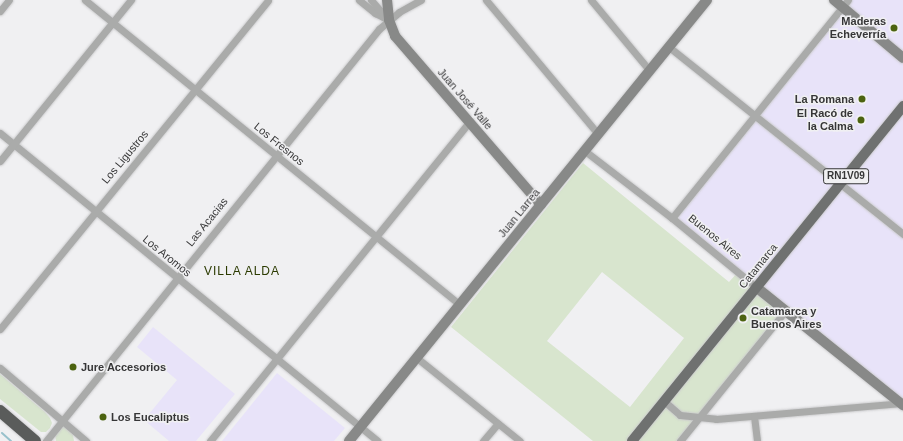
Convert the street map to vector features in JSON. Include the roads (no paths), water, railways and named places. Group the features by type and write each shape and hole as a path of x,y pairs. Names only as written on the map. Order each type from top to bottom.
{"highway":[{"path":"0,411 35,441"}],"main road":[{"name":"Catamarca","path":"632,441 903,106"}],"street":[{"path":"0,11 9,0"},
{"name":"Los Fresnos","path":"85,0 460,305"},
{"path":"0,161 131,0"},
{"name":"Los Ligustros","path":"0,329 268,0"},
{"path":"359,0 375,13 389,20"},
{"path":"371,0 389,20"},
{"name":"Juan José Valle","path":"387,0 389,20 395,36 540,205"},
{"name":"Las Acacias","path":"46,441 176,278 379,29 399,12 421,0"},
{"path":"486,0 598,134"},
{"path":"590,0 650,71"},
{"path":"834,0 845,4 903,58"},
{"name":"Juan Larrea","path":"349,441 650,71 702,2"},
{"path":"672,218 845,4"},
{"path":"669,47 903,234"},
{"path":"210,441 469,122"},
{"name":"Los Aromos","path":"0,133 377,441"},
{"name":"Buenos Aires","path":"585,151 672,218 902,404"},
{"path":"680,441 786,310"},
{"path":"417,358 520,441"},
{"path":"0,368 86,441"},
{"path":"664,401 680,415 698,418 754,416 902,404"},
{"path":"754,416 757,441"},
{"path":"483,441 498,423"}],"waterway":[{"path":"2,433 11,441"}],"place":[{"name":"Maderas Echeverría","path":"894,28"},
{"name":"La Romana","path":"862,99"},
{"name":"El Racó de la Calma","path":"861,120"},
{"name":"Catamarca y Buenos Aires","path":"743,318"},
{"name":"Jure Accesorios","path":"73,367"},
{"name":"Los Eucaliptus","path":"103,417"}],"district":[{"name":"VILLA ALDA","path":"242,272"}]}
